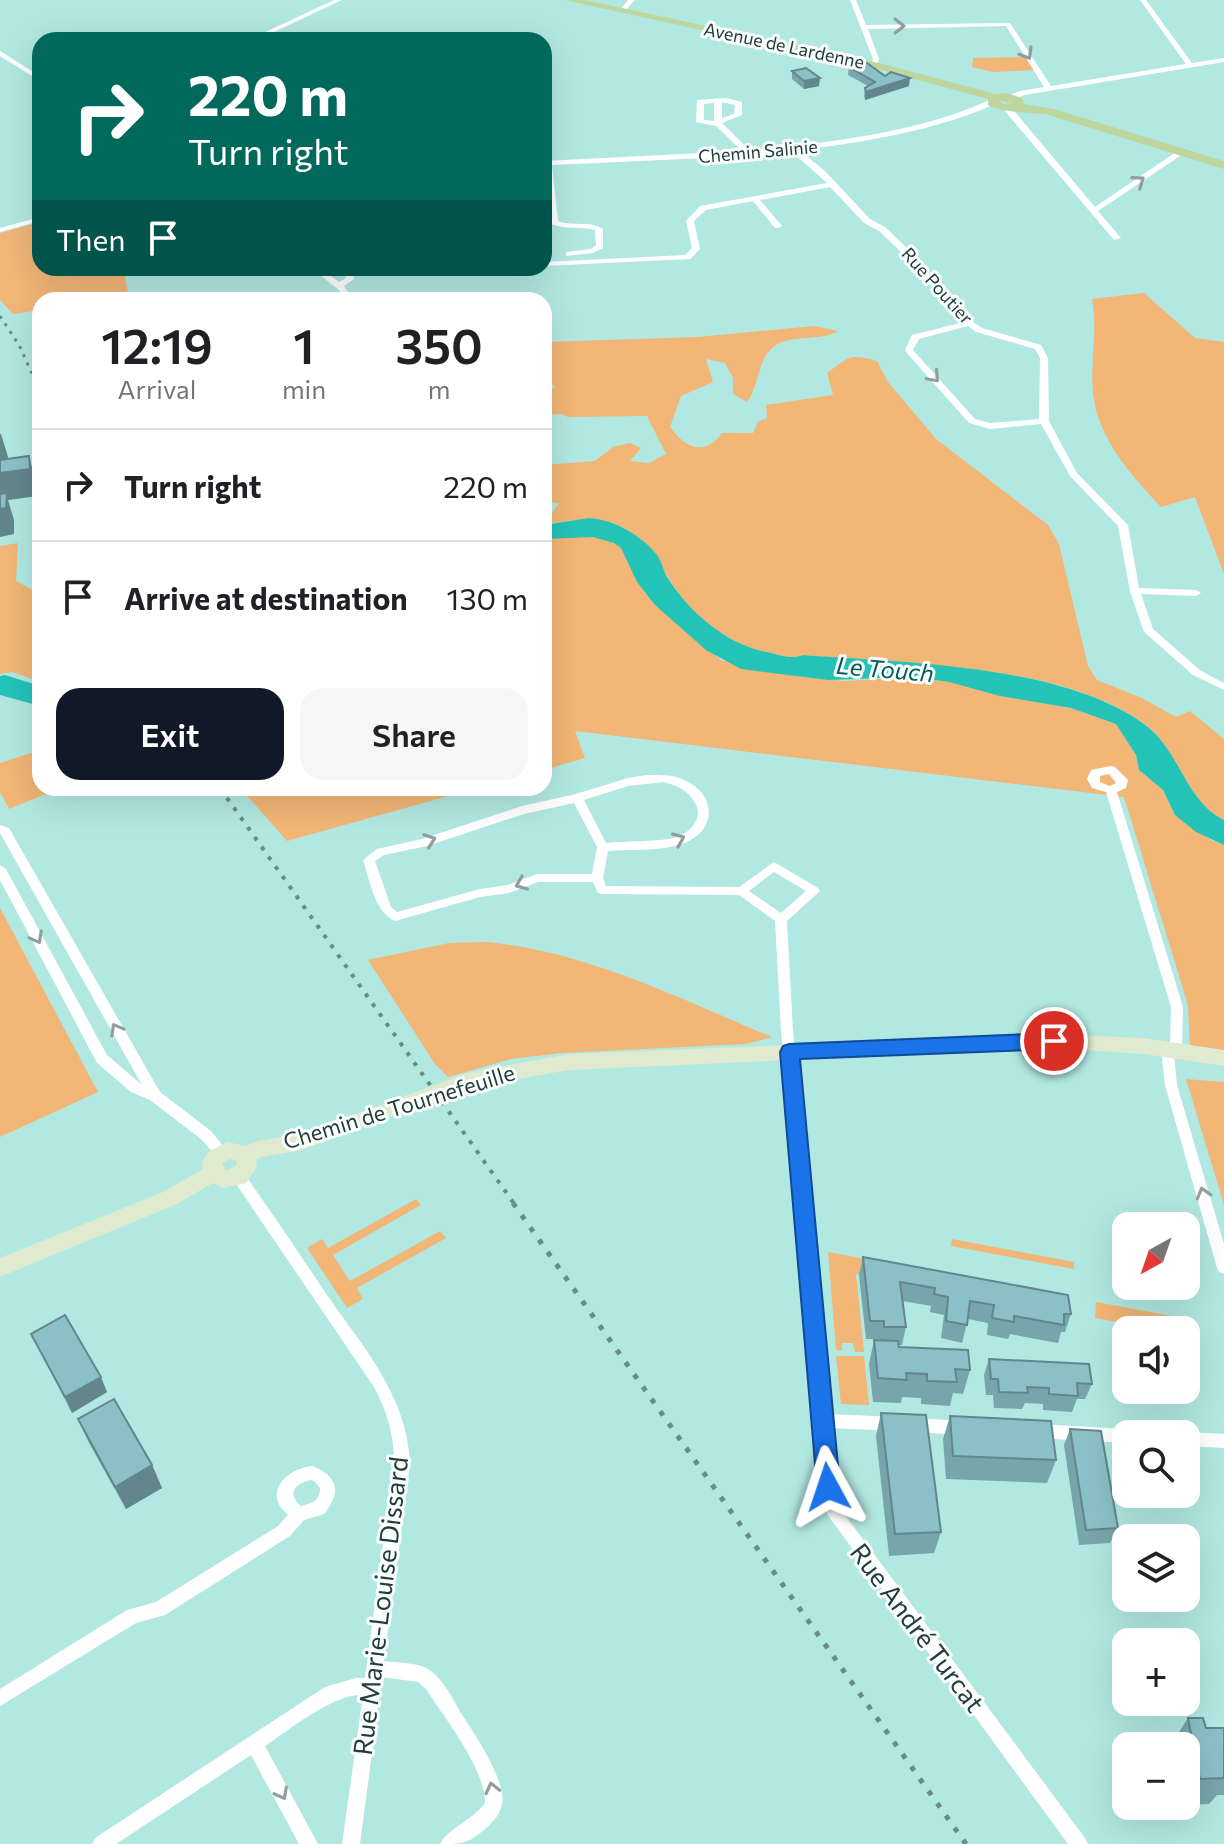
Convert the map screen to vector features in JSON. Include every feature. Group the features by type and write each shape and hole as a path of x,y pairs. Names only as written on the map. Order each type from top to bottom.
{"main road":[{"name":"Avenue de Lardenne","path":"570,0 874,65 1224,165"}],"street":[{"path":"269,32 339,0"},
{"path":"622,11 632,0"},
{"path":"853,0 876,59 874,65"},
{"path":"1143,0 1189,64"},
{"path":"863,27 1008,24 1048,88"},
{"path":"0,53 32,74"},
{"name":"Chemin Salinie","path":"552,163 749,154 794,149 870,137 968,113 1048,88 1224,60"},
{"path":"707,100 718,100 736,103 740,113 719,122 700,122 698,105 707,100"},
{"path":"718,100 719,122 749,154"},
{"path":"1004,103 1117,238"},
{"name":"Rue Poutier","path":"794,149 867,221 882,229 904,250 907,257 964,312 969,323 992,335 1038,347 1044,358 1044,421 1073,474 1123,525 1135,591 1148,630 1158,643 1224,689"},
{"path":"1095,210 1182,152"},
{"path":"552,264 687,257 696,249 690,221 703,208 832,184"},
{"path":"754,198 778,226"},
{"path":"552,207 554,222 561,226 592,225 599,229 600,246 593,251 569,254"},
{"path":"0,230 32,221"},
{"path":"326,276 344,292"},
{"path":"339,285 350,279 349,276"},
{"path":"969,323 915,337 909,350 972,421 990,426 1044,421"},
{"path":"1135,591 1196,593"},
{"path":"597,878 537,878 509,889 395,917 386,909 369,860 381,852 423,843 522,810 653,777 685,784 701,799 703,819 687,838 665,845 603,847"},
{"path":"1111,790 1177,1007 1171,1050 1171,1085 1224,1268"},
{"path":"577,798 603,847"},
{"path":"0,829 5,831 155,1096"},
{"path":"603,847 597,878 598,887 607,892 741,891 781,919 814,891 774,866 741,891"},
{"path":"0,869 102,1059 136,1088 155,1096 206,1135 221,1152"},
{"name":"Rue André Turcat","path":"781,919 789,1052 831,1501 840,1525 1079,1844"},
{"path":"56,972 80,964"},
{"name":"Chemin de Tournefeuille","path":"245,1156 258,1149 302,1142 467,1081 569,1062 1054,1041 1171,1050 1224,1058"},
{"path":"235,1150 245,1156 247,1167 239,1177 224,1180 213,1173 212,1162 221,1152 235,1150"},
{"path":"0,1268 170,1198 213,1173"},
{"name":"Rue Marie-Louise Dissard","path":"239,1177 379,1382 397,1415 402,1437 402,1463 351,1844"},
{"path":"823,1421 984,1430"},
{"path":"1024,1431 1112,1435"},
{"path":"1200,1440 1224,1441"},
{"path":"0,1698 133,1616 159,1609 197,1586 284,1531 299,1514"},
{"path":"375,1668 421,1674 432,1683 493,1781 495,1801 489,1813 449,1844"},
{"path":"101,1844 331,1693 356,1686 373,1687"},
{"path":"254,1744 309,1844"}],"shaded area":[{"path":"1026,57 1034,70 993,72 972,67 973,58"},
{"path":"32,224 32,276 125,276 128,292 32,292 32,311 13,314 0,300 0,233"},
{"path":"1144,293 1195,338 1224,342 1224,574 1195,497 1161,507 1117,455 1096,409 1092,380 1092,299"},
{"path":"814,326 838,331 830,335 785,341 770,350 747,402 733,394 733,378 725,363 706,359 713,382 681,396 670,427 682,440 695,447 708,445 722,433 753,433 758,422 767,418 766,405 833,395 827,373 850,358 877,361 888,382 936,439 1048,525 1059,544 1088,666 1097,680 1142,698 1176,717 1190,711 1224,739 1224,820 1199,800 1166,746 1155,734 1143,723 1107,703 1068,688 979,670 803,655 789,657 752,648 723,634 697,614 647,546 627,530 608,522 590,520 552,524 552,513 559,503 552,503 552,464 595,461 613,447 630,443 641,448 630,461 649,463 666,454 647,416 552,415 552,387 556,388 552,384 552,342 698,337"},
{"path":"552,538 605,538 621,547 637,582 655,605 721,660 802,677 845,681 915,677 949,682 1071,708 1116,724 1136,755 1139,770 1163,790 1175,815 1211,840 1224,845 1224,1052 1190,1046 1188,1005 1124,797 575,731 585,758 552,768"},
{"path":"18,543 16,581 32,590 32,679 13,672 0,674 0,546"},
{"path":"32,753 32,796 41,796 9,809 0,792 0,763"},
{"path":"247,796 448,796 287,841"},
{"path":"0,908 98,1092 0,1137"},
{"path":"487,942 524,947 597,966 772,1037 746,1044 561,1053 511,1059 448,1077 435,1064 368,960 449,943"},
{"path":"1186,1079 1224,1082 1224,1205"},
{"path":"416,1199 421,1205 333,1255 350,1281 440,1231 446,1238 357,1288 363,1299 347,1308 307,1248 322,1239 328,1248"},
{"path":"952,1239 1074,1262 1074,1269 951,1246"},
{"path":"828,1252 974,1280 973,1294 856,1274 864,1352 855,1352 853,1343 842,1343 842,1351 836,1350"},
{"path":"1096,1302 1172,1316 1112,1316 1112,1321 1095,1318"},
{"path":"836,1356 864,1356 869,1405 841,1404"}],"water":[{"name":"Le Touch","path":"589,518 627,530 657,555 676,590 698,614 724,634 752,648 789,657 803,655 980,670 1070,689 1110,704 1144,724 1156,735 1200,800 1224,820 1224,845 1196,832 1175,815 1163,790 1139,770 1136,755 1116,724 1071,708 915,677 828,680 741,669 706,650 655,605 637,582 621,548 593,537 552,539 552,524"},
{"path":"0,676 32,683 32,704 0,695"}],"building":[{"path":"867,63 885,76 891,72 910,78 866,92 865,88 875,82 849,67"},
{"path":"806,68 820,78 804,81 792,71"},
{"path":"29,456 30,469 0,473 0,460"},
{"path":"7,493 6,508 0,509 0,494"},
{"path":"863,1257 1068,1295 1071,1314 1064,1314 1064,1325 1014,1316 1014,1322 992,1318 994,1305 970,1301 967,1325 946,1321 948,1297 934,1294 935,1288 900,1282 906,1327 884,1327 884,1321 870,1321"},
{"path":"65,1315 101,1377 65,1397 31,1334"},
{"path":"874,1340 898,1341 899,1347 968,1350 970,1370 955,1369 957,1382 927,1381 927,1374 906,1373 907,1380 878,1378"},
{"path":"989,1359 1089,1364 1092,1384 1077,1383 1078,1396 1049,1394 1049,1388 1027,1387 1028,1393 999,1392 998,1379 991,1379"},
{"path":"114,1399 152,1465 115,1487 78,1419"},
{"path":"881,1413 926,1415 941,1532 895,1534"},
{"path":"950,1416 1051,1421 1056,1460 953,1456"},
{"path":"1070,1429 1101,1431 1112,1508 1117,1524 1112,1524 1112,1528 1086,1530"},
{"path":"1188,1718 1203,1718 1206,1728 1224,1728 1224,1778 1200,1779 1200,1732 1191,1732"}],"railway":[{"path":"0,316 19,345 32,373"},
{"path":"226,796 515,1205"},
{"path":"513,1203 966,1844"}],"route":[{"path":"828,1487 789,1052 1054,1041"}]}
